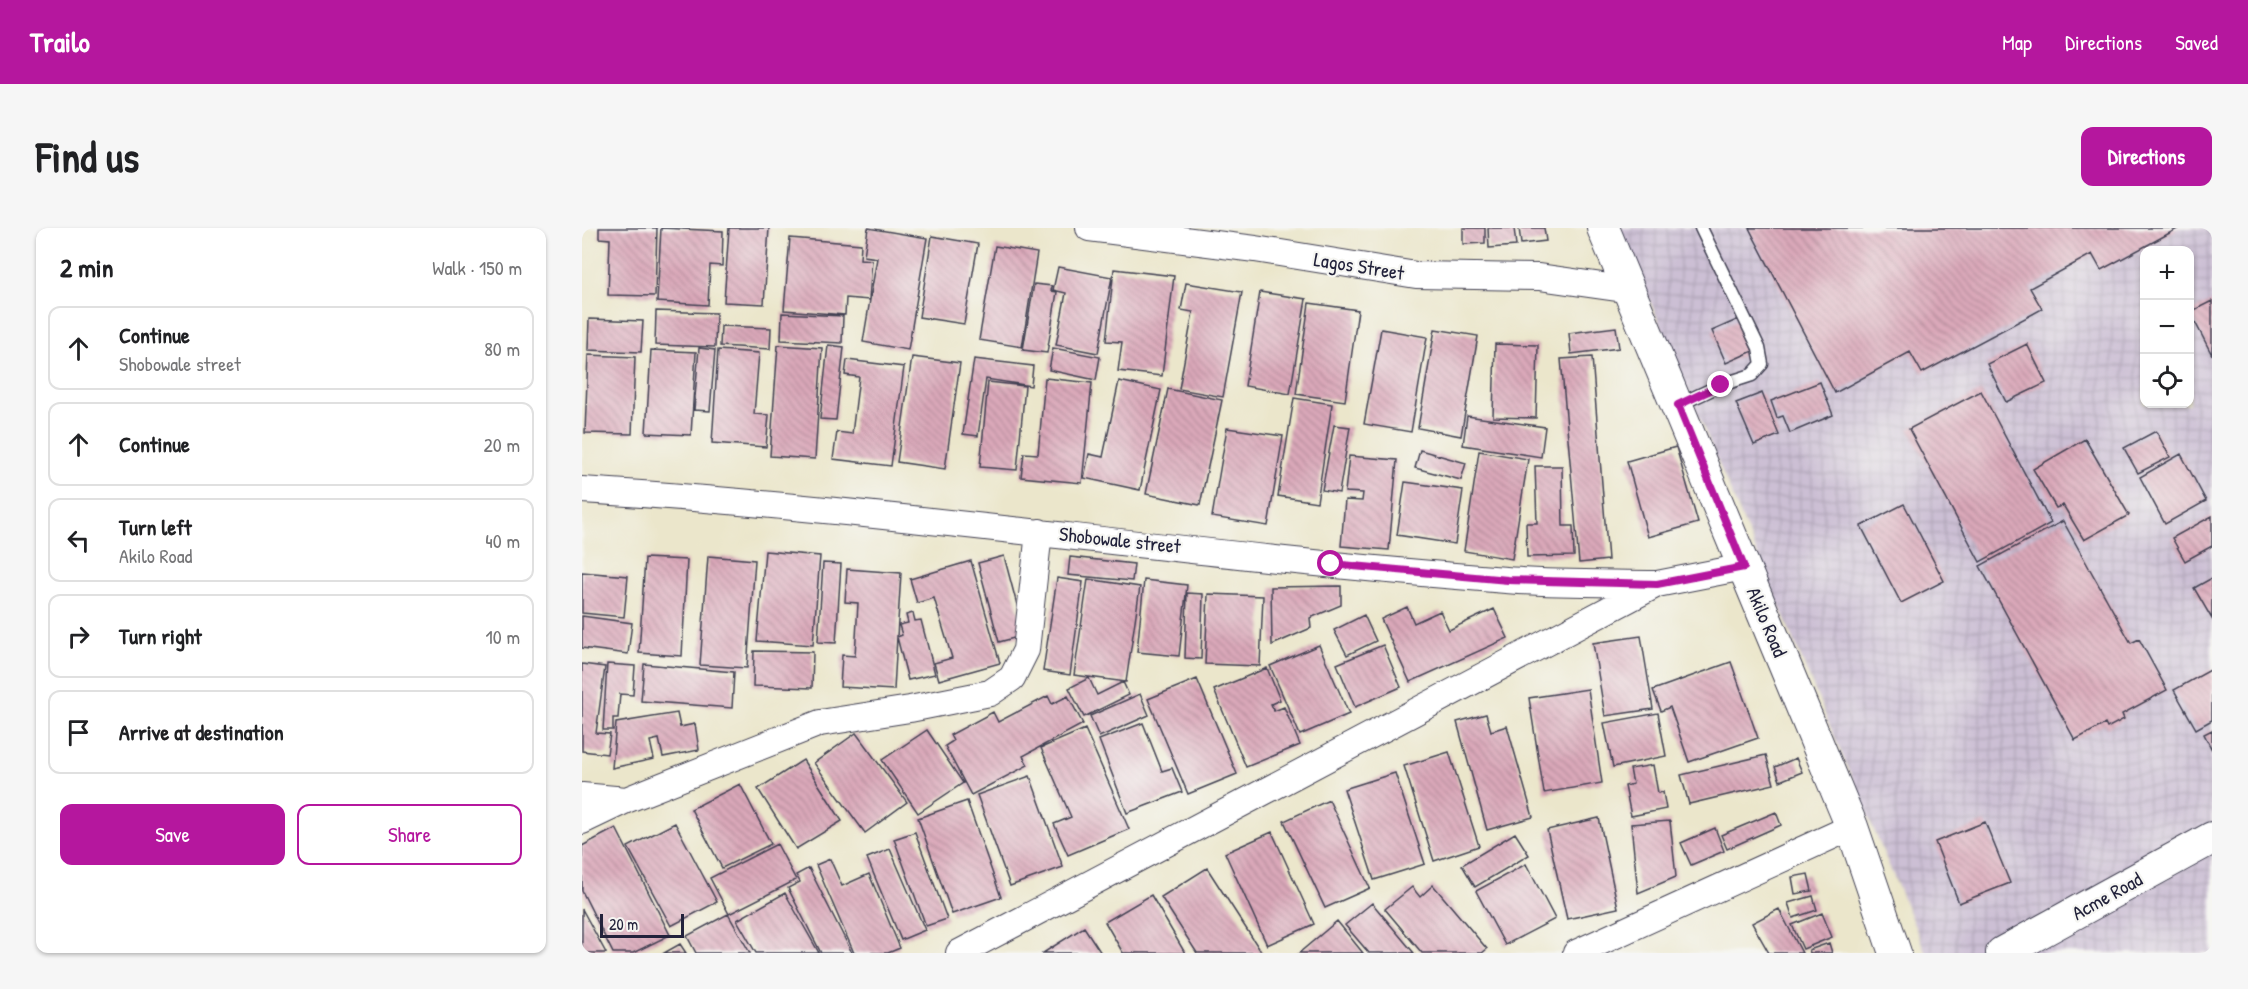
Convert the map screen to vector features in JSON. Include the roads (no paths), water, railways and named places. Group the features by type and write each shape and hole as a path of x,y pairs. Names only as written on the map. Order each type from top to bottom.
{"street":[{"name":"Lagos Street","path":"1089,228 1255,249 1416,275 1539,277 1631,290"},
{"name":"Akilo Road","path":"1603,228 1631,290 1852,827 1895,953"},
{"name":"Shobowale street","path":"582,490 1039,532 1331,564 1508,580 1657,584"},
{"path":"582,821 626,800 820,723 910,709 990,693 1012,678 1026,650 1039,532"},
{"path":"959,953 1657,584 1744,567"},
{"path":"582,796 626,800"},
{"path":"1576,953 1852,827"},
{"name":"Acme Road","path":"2004,952 2212,838"}],"lane":[{"path":"1678,405 1721,385 1752,375 1762,364 1759,348 1701,228"}]}
